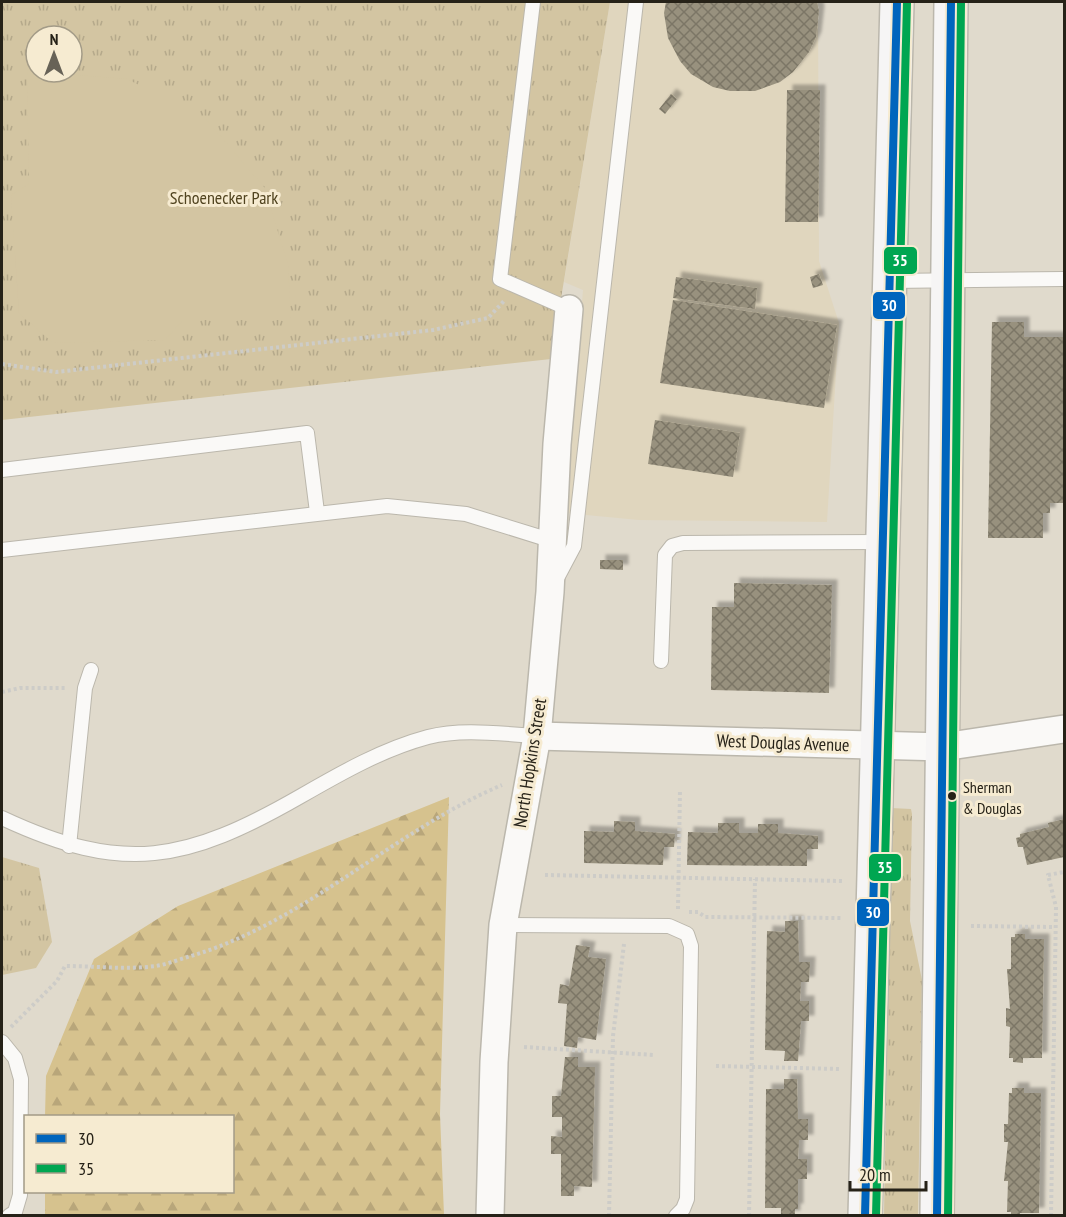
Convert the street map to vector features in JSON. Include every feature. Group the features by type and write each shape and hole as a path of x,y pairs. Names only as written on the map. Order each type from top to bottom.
{"main road":[{"path":"865,1215 897,2"},
{"path":"938,1215 951,2"}],"street":[{"name":"North Hopkins Street","path":"490,1215 494,1062 503,925 537,736 550,592 557,444 569,309"},
{"name":"West Douglas Avenue","path":"537,736 943,747 1065,729"}],"lane":[{"path":"532,2 500,279 569,309"},
{"path":"550,592 574,546 595,381 636,2"},
{"path":"889,281 1065,279"},
{"path":"2,470 307,433 317,512"},
{"path":"2,550 317,512 387,506 466,513 553,540"},
{"path":"661,661 665,555 672,546 741,542 882,542"},
{"path":"69,846 85,688 91,670"},
{"path":"2,818 69,846 131,856 182,850 247,824 372,758 429,737 467,733 537,736"},
{"path":"503,925 669,926 687,934 691,946 687,1199 683,1209 676,1215"},
{"path":"4,1038 15,1058 21,1079 20,1195 15,1212 9,1215"}],"path":[{"path":"2,364 56,372 433,330 488,318 517,287"},
{"path":"2,692 20,688 85,688"},
{"path":"4,1038 17,1019 57,981 65,966 119,968 158,966 221,947 253,933 312,898 471,798 530,773"},
{"path":"680,790 678,911 698,912 705,917 842,918"},
{"path":"1051,1215 1056,907 1048,875 1065,872"},
{"path":"545,875 842,881"},
{"path":"749,1215 755,879"},
{"path":"970,926 1055,927"},
{"path":"609,1215 613,1036 625,944 614,943"},
{"path":"524,1047 654,1054"},
{"path":"716,1066 839,1069"}],"shaded area":[{"path":"610,2 818,2 819,261 839,323 827,522 639,520 565,513 583,290 564,282"}],"green space":[{"name":"Schoenecker Park","path":"2,2 610,2 551,359 2,420"},
{"path":"84,76 127,79 205,118 264,187 288,264 291,320 183,320 165,340 53,343 19,313 11,195 29,184 27,84 84,84"},
{"path":"449,797 440,1114 444,1215 45,1215 45,1193 234,1193 234,1115 45,1115 46,1076 94,959 178,906"},
{"path":"891,808 911,809 912,814 910,921 922,980 918,1215 884,1216"},
{"path":"2,857 39,868 52,942 36,968 2,975"}],"building":[{"path":"666,2 817,2 819,11 816,37 809,52 793,72 780,82 755,91 730,91 713,87 691,74 680,61 668,38 664,13"},
{"path":"787,90 820,90 818,222 785,222"},
{"path":"671,94 677,99 665,114 659,109"},
{"path":"819,274 823,285 813,288 810,277"},
{"path":"676,277 757,288 755,309 673,298"},
{"path":"673,300 837,325 824,408 660,383"},
{"path":"992,322 1024,322 1024,337 1064,337 1064,503 1050,503 1050,513 1043,513 1043,538 988,538"},
{"path":"655,420 740,433 733,477 648,464"},
{"path":"600,560 623,560 623,570 600,569"},
{"path":"734,583 832,585 829,693 711,690 712,607 734,607"},
{"path":"1064,819 1064,857 1027,865 1023,847 1018,847 1016,838 1020,837 1020,834 1049,827 1048,823"},
{"path":"614,821 635,822 635,831 675,834 674,847 664,847 663,865 584,863 584,831 614,832"},
{"path":"718,823 739,823 739,833 758,833 758,824 778,824 778,833 818,836 818,849 807,849 807,866 687,865 688,832 718,833"},
{"path":"785,921 798,921 799,962 810,962 809,982 801,982 800,1001 809,1001 809,1021 801,1021 798,1061 784,1061 785,1051 765,1050 767,931 785,932"},
{"path":"1015,934 1025,934 1025,939 1044,939 1042,1058 1023,1058 1023,1063 1013,1062 1013,1058 1009,1058 1010,1027 1006,1026 1006,1008 1010,1009 1007,969 1011,969 1011,937 1015,937"},
{"path":"576,945 590,947 588,957 606,959 596,1040 578,1037 577,1048 564,1046 567,1004 558,1003 560,984 569,986"},
{"path":"565,1057 578,1057 578,1067 595,1067 592,1187 574,1186 574,1196 561,1196 561,1154 551,1154 551,1136 562,1137 562,1117 552,1117 552,1096 561,1096"},
{"path":"784,1079 797,1079 798,1119 808,1119 808,1140 799,1140 798,1159 807,1159 807,1179 798,1179 798,1209 795,1209 795,1216 781,1216 781,1208 765,1208 766,1089 784,1089"},
{"path":"1012,1088 1024,1088 1024,1093 1041,1093 1039,1213 1020,1213 1020,1216 1011,1216 1011,1212 1007,1212 1008,1181 1004,1181 1008,1142 1004,1142 1004,1124 1008,1124 1009,1093 1012,1093"}],"transit line":[{"name":"30","path":"865,1216 897,2"},
{"name":"35","path":"876,1216 907,2"},
{"name":"30","path":"937,1216 951,2"},
{"name":"35","path":"948,1216 961,2"}],"place":[{"name":"Sherman & Douglas","path":"952,796"}]}
